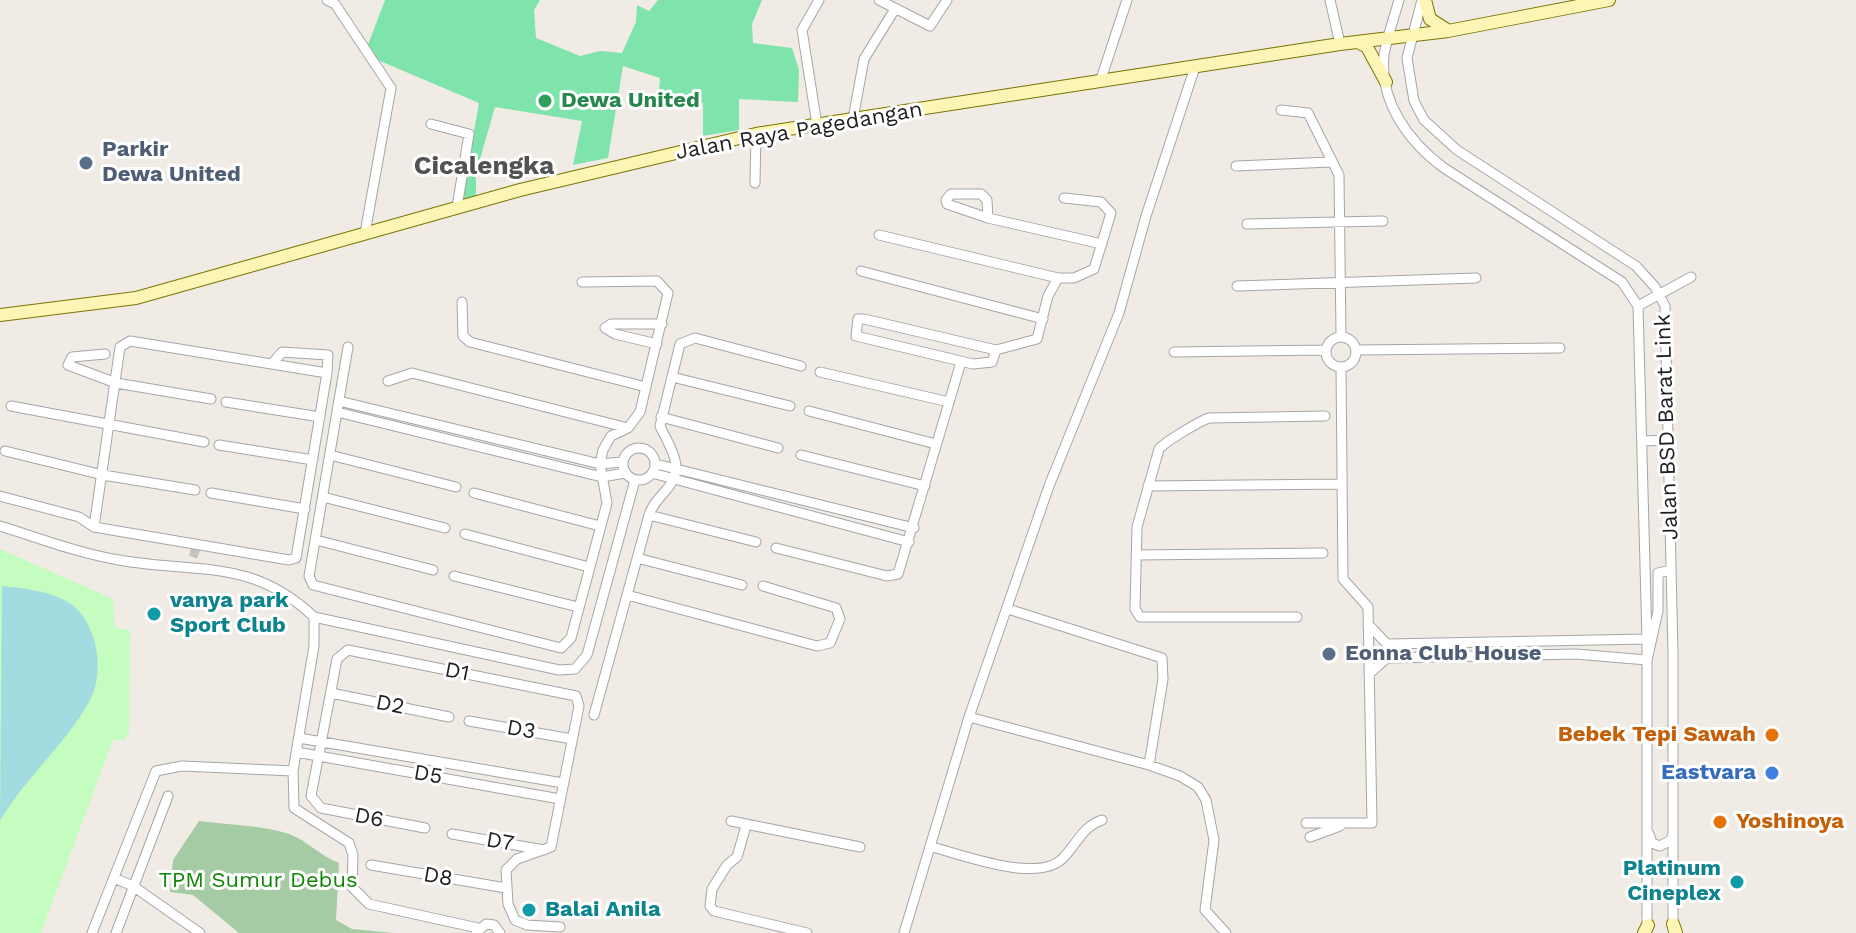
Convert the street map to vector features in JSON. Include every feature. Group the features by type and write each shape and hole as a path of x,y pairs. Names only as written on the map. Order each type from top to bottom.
{"street":[{"path":"327,0 335,4 391,88 365,233"},
{"path":"817,125 802,30 819,0"},
{"path":"879,0 930,26 947,0"},
{"path":"1100,82 1127,0"},
{"path":"1330,0 1340,44"},
{"name":"Jalan BSD Barat Link","path":"1399,0 1384,56 1393,109 1406,132 1425,154 1622,282 1638,306 1647,639 1646,930"},
{"path":"1423,0 1430,19 1437,27 1448,31"},
{"name":"Jalan BSD Barat Link","path":"1423,0 1407,58 1414,101 1440,138 1636,266 1665,306 1675,826 1674,930"},
{"name":"Jalan Raya Pagedangan","path":"0,315 136,298 457,207 756,134 1340,44 1448,31 1609,0"},
{"path":"853,119 864,59 895,9"},
{"path":"1358,42 1367,47 1386,82"},
{"path":"904,933 969,717 1049,486 1119,313 1146,216 1195,67"},
{"path":"1281,110 1308,113 1339,175 1341,336"},
{"path":"431,124 469,134 457,207"},
{"path":"755,183 756,134"},
{"path":"1236,166 1331,162"},
{"path":"879,235 1058,278 1074,278 1091,272 1111,213 1108,206 1064,198"},
{"path":"988,218 1102,244"},
{"path":"1247,224 1383,221"},
{"path":"861,271 1043,319"},
{"path":"1638,306 1691,277"},
{"path":"996,350 989,364 961,362 856,336 857,321 864,319 996,350 1037,339 1058,278"},
{"path":"1237,286 1476,278"},
{"path":"348,347 309,576 313,585 557,649 567,645 571,638 607,503 600,464 606,443 637,419 668,293 661,283 582,282"},
{"path":"462,302 463,336 470,342 646,387"},
{"path":"657,344 605,328 611,324 662,324"},
{"path":"1325,350 1333,365 1341,367 1349,364 1356,350 1353,343 1341,336"},
{"path":"1325,350 1328,343 1341,336"},
{"path":"594,715 649,515 653,504 675,479 677,467 660,426 680,344 691,338 801,366"},
{"path":"94,527 120,347 126,341 327,373"},
{"path":"1356,350 1560,348"},
{"path":"1174,352 1325,350"},
{"path":"0,526 98,556 194,554 292,559 298,555 328,355 282,352 272,364"},
{"path":"105,354 72,357 68,365 116,383 211,399"},
{"path":"776,548 893,577 901,570 961,362"},
{"path":"1306,823 1372,823 1368,607 1343,579 1341,367"},
{"path":"820,372 949,402"},
{"path":"388,381 412,373 628,428"},
{"path":"672,377 790,406"},
{"path":"339,401 600,464 622,462"},
{"path":"226,402 320,417"},
{"path":"11,406 109,427 204,442"},
{"path":"809,411 936,444"},
{"path":"337,412 602,477 625,473"},
{"path":"1297,617 1140,617 1135,609 1137,527 1159,449 1187,432 1198,421 1209,418 1325,416"},
{"path":"661,417 778,448"},
{"path":"1642,441 1669,440"},
{"path":"219,445 313,460"},
{"path":"654,469 653,454 645,448 635,448 626,453 622,462 625,473 635,480 645,479 654,469 677,467 914,528"},
{"path":"5,451 103,475 195,490"},
{"path":"330,455 456,487"},
{"path":"801,455 925,486"},
{"path":"654,469 675,479 909,542"},
{"path":"0,496 79,517 94,527 194,554 253,576 280,589 314,617 559,670 575,669 587,655 635,480"},
{"path":"1148,486 1342,484"},
{"path":"211,493 305,509"},
{"path":"474,493 600,526"},
{"path":"323,497 445,528"},
{"path":"649,515 756,542"},
{"path":"465,534 589,567"},
{"path":"316,540 433,570"},
{"path":"1136,555 1323,553"},
{"path":"637,558 742,585"},
{"path":"1369,674 1387,658 1575,654 1603,659 1647,660 1658,611 1658,573 1671,570"},
{"path":"454,576 578,607"},
{"path":"627,595 817,646 830,643 840,619 836,608 763,586"},
{"path":"1008,609 1162,658 1163,679 1149,765"},
{"path":"314,617 314,646 293,771 294,808 349,843 352,848 351,879 357,896 369,904 477,931 494,925 500,933"},
{"path":"1368,624 1387,644 1387,658"},
{"path":"1603,659 1604,639"},
{"path":"1387,644 1647,639"},
{"name":"D1","path":"331,693 337,659 348,650 573,694 578,699 572,739"},
{"path":"317,756 331,693"},
{"name":"D2","path":"331,693 449,717"},
{"path":"969,717 1149,765 1180,776 1198,787 1206,800 1214,840 1205,910 1226,933"},
{"name":"D3","path":"469,721 572,739"},
{"name":"D5","path":"299,738 563,783"},
{"path":"560,927 527,925 515,920 510,914 506,888 510,864 548,851 553,842 572,739"},
{"name":"D5","path":"296,752 560,799"},
{"name":"D6","path":"317,756 312,786 315,803 321,808 425,828"},
{"path":"92,933 156,771 182,766 293,771"},
{"path":"116,933 168,796"},
{"path":"932,847 1015,868 1036,869 1052,866 1063,859 1084,831 1102,820"},
{"path":"731,821 860,847"},
{"path":"1310,837 1346,823"},
{"path":"746,826 737,857 712,889 710,906 714,911 807,933"},
{"path":"1647,826 1652,843 1660,846 1671,840 1675,826"},
{"name":"D7","path":"452,834 548,851"},
{"name":"D8","path":"371,865 506,888"},
{"path":"114,878 133,886 200,933"},
{"path":"442,933 444,922"}],"green space":[{"name":"Dewa United","path":"385,0 540,0 534,10 536,38 580,56 600,51 622,53 636,22 637,5 649,11 658,0 762,0 752,24 753,43 792,48 799,70 798,102 739,99 739,130 703,136 703,103 658,105 660,78 623,66 608,158 573,165 582,121 495,107 476,173 476,196 462,199 479,103 373,58 366,50"},
{"path":"0,549 113,599 115,628 130,630 129,732 125,740 113,740 41,933 0,933"},
{"name":"TPM Sumur Debus","path":"199,821 268,829 302,840 339,863 336,920 352,929 394,933 239,933 193,895 170,892 173,860"}],"water":[{"path":"2,586 47,593 74,606 91,630 98,660 89,702 0,821"}],"tunnel":[{"path":"193,557 196,549"}],"place":[{"name":"Dewa United","path":"545,101"},
{"name":"Parkir Dewa United","path":"86,163"},
{"name":"vanya park Sport Club","path":"154,614"},
{"name":"Eonna Club House","path":"1329,654"},
{"name":"Bebek Tepi Sawah","path":"1772,735"},
{"name":"Eastvara","path":"1772,773"},
{"name":"Yoshinoya","path":"1720,822"},
{"name":"Platinum Cineplex","path":"1737,882"},
{"name":"Balai Anila","path":"529,910"}],"district":[{"name":"Cicalengka","path":"484,166"}]}
